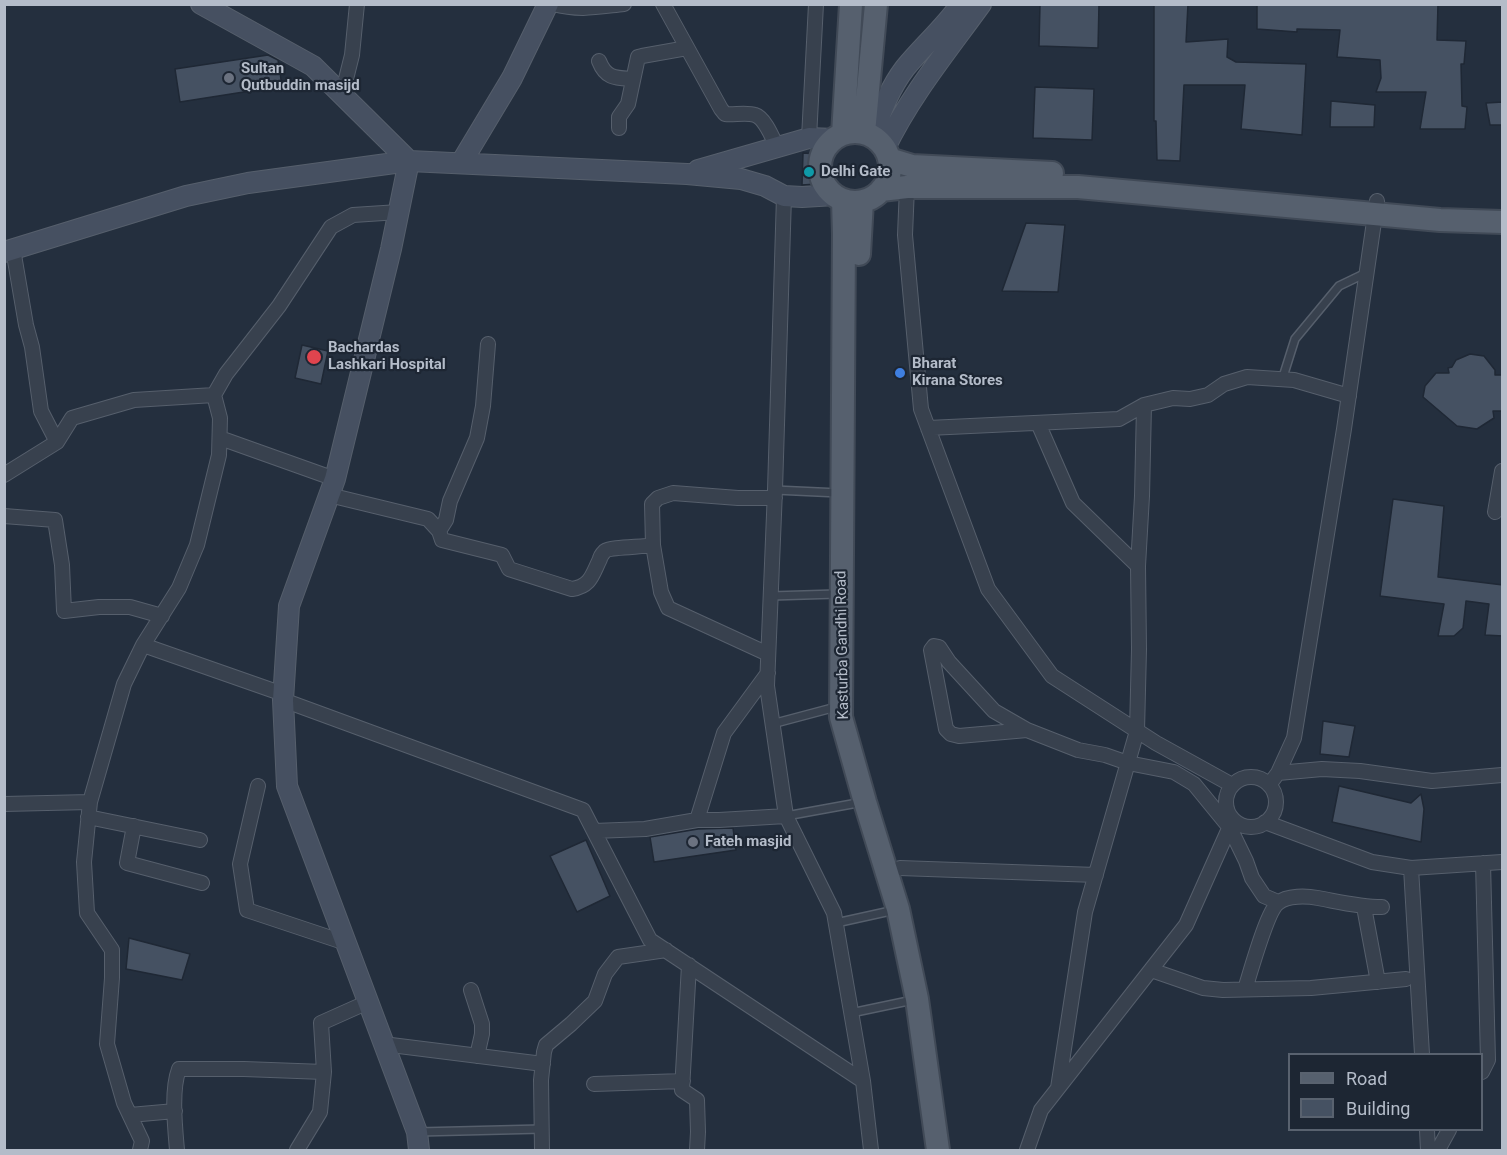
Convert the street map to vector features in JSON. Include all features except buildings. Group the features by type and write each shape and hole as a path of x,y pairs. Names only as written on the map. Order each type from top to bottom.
{"main road":[{"path":"851,4 864,141 890,170 887,181 872,197 847,199 827,188 820,167 822,157 826,147 864,141 912,166 1079,174 1377,207 1440,220 1503,222"},
{"path":"864,141 876,4"},
{"path":"881,190 907,187 1078,188 1377,207 1441,206 1503,209"},
{"name":"Kasturba Gandhi Road","path":"847,199 841,717 898,909 917,999 938,1150"},
{"name":"Kasturba Gandhi Road","path":"847,199 859,245 856,715 912,906 931,996 953,1150"}],"street":[{"path":"201,4 313,66 409,161"},
{"path":"342,95 352,55 357,4"},
{"path":"461,163 512,78 548,4"},
{"path":"553,4 577,9 624,4"},
{"path":"663,4 721,109 725,114 754,114 759,117 768,128 777,147"},
{"path":"809,138 816,4"},
{"path":"864,141 885,100 904,70 961,4"},
{"path":"687,174 809,138 864,141 895,128 917,90 981,4"},
{"path":"619,128 619,117 628,104 638,57 687,48"},
{"path":"599,61 605,72 611,76 633,79"},
{"path":"409,161 391,249 332,487 289,606 283,697 287,786 418,1141"},
{"path":"57,442 41,411 32,347 9,250 186,196 249,183 409,161 687,174 741,179 765,186 784,196 847,199"},
{"path":"907,187 905,235 921,409 988,589 1052,676 1156,743 1232,785"},
{"path":"784,196 767,686 786,816 834,914 863,1081 872,1150"},
{"path":"1269,785 1278,773 1294,738 1377,207"},
{"path":"140,1150 142,1141 124,1103 107,1044 112,950 87,913 84,862 90,802 124,684 143,645 179,588 197,545 219,455 220,418 214,395 226,374 279,306 331,227 353,215 399,212"},
{"path":"439,531 446,520 450,501 477,438 483,406 488,344"},
{"path":"928,428 1119,418 1144,405 1173,398 1190,399 1208,395 1224,384 1247,377 1294,380 1349,396"},
{"path":"4,475 57,442 72,418 134,400 214,395"},
{"path":"1058,1088 1085,912 1137,731 1138,566 1144,405"},
{"path":"1038,423 1073,504 1138,566"},
{"path":"220,438 332,487 428,519 439,531 442,540 502,555 510,569 572,589 581,588 590,580 604,551 611,548 637,548 653,545"},
{"path":"1495,512 1503,471"},
{"path":"768,654 668,608 661,592 653,545 652,504 658,498 673,493 738,498 775,494"},
{"path":"4,516 55,520 62,565 64,611 99,607 130,607 162,616"},
{"path":"143,645 583,810 650,940 863,1081"},
{"path":"1027,730 959,736 951,734 946,729 931,650 934,646 939,647 949,662 994,711 1027,730 1078,750 1174,772 1194,784 1232,824 1257,826 1271,816 1276,801 1274,792 1263,780 1255,777 1239,780 1228,791 1226,806 1232,824 1252,878 1264,896 1278,903"},
{"path":"697,820 724,733 768,673"},
{"path":"1278,773 1322,769 1360,771 1432,781 1503,775"},
{"path":"258,786 240,864 247,910 346,943"},
{"path":"4,804 90,802"},
{"path":"594,831 645,829 697,820 786,816"},
{"path":"88,817 200,840"},
{"path":"1265,822 1372,862 1411,868 1503,862"},
{"path":"1027,1150 1041,1110 1186,925 1232,824"},
{"path":"134,826 127,863 202,883"},
{"path":"1483,863 1485,1066 1503,1059"},
{"path":"900,868 1096,875"},
{"path":"1411,868 1422,1053"},
{"path":"1245,989 1268,920 1278,903 1302,896 1364,907 1382,907"},
{"path":"1364,907 1378,982"},
{"path":"542,1150 541,1080 546,1045 595,1000 605,974 618,957 666,950"},
{"path":"689,965 682,1090 697,1100 697,1150"},
{"path":"1151,970 1203,988 1223,990 1311,988 1406,979"},
{"path":"471,990 482,1024 477,1056"},
{"path":"297,1150 320,1112 324,1072 321,1023 368,1002"},
{"path":"383,1044 543,1064"},
{"path":"177,1150 176,1077 180,1069 324,1072"},
{"path":"594,1084 683,1081"},
{"path":"130,1115 175,1111"},
{"path":"1427,1131 1428,1150"},
{"path":"1438,1150 1448,1131"}],"lane":[{"path":"1282,380 1295,339 1319,309 1339,286 1368,273"},
{"path":"775,494 843,494"},
{"path":"771,596 842,593"},
{"path":"772,724 841,705"},
{"path":"786,816 865,802"},
{"path":"836,923 898,909"},
{"path":"851,1013 917,999"},
{"path":"418,1141 542,1129"}],"place":[{"name":"Sultan Qutbuddin masijd","path":"229,78"},
{"name":"Delhi Gate","path":"809,172"},
{"name":"Bachardas Lashkari Hospital","path":"314,357"},
{"name":"Bharat Kirana Stores","path":"900,373"},
{"name":"Fateh masjid","path":"693,842"}]}
